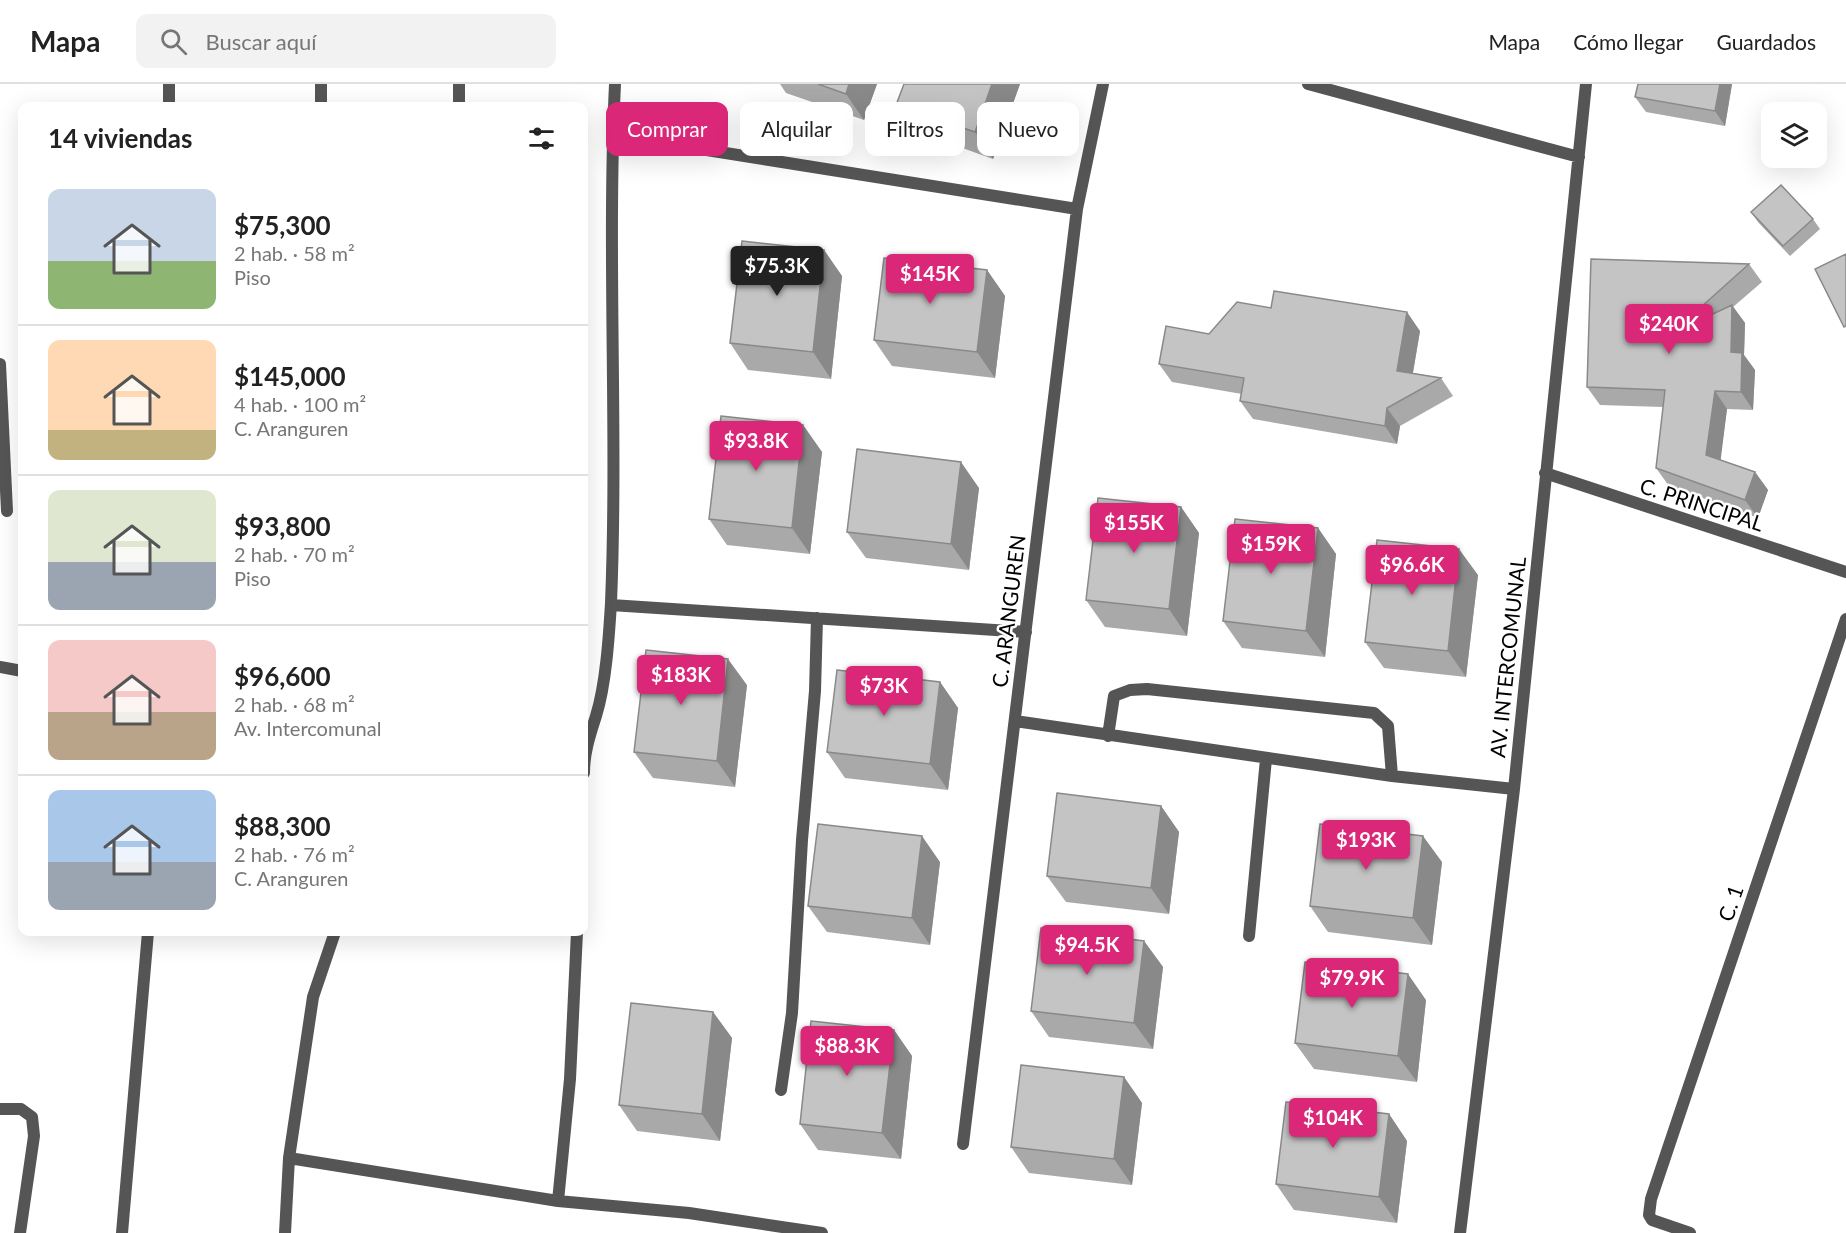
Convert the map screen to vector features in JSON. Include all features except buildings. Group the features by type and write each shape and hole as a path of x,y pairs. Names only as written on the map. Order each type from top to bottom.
{"street":[{"path":"169,84 169,102"},
{"path":"321,84 321,102"},
{"path":"459,84 459,102"},
{"path":"588,741 604,674 611,605 614,477 611,169 615,84"},
{"name":"C. ARANGUREN","path":"963,1144 1077,209 1103,84"},
{"path":"1308,84 1579,157"},
{"name":"AV. INTERCOMUNAL","path":"1460,1233 1514,789 1586,84"},
{"path":"728,154 1077,209"},
{"path":"0,364 7,511"},
{"name":"C. PRINCIPAL","path":"1545,473 1846,572"},
{"path":"611,605 1026,632"},
{"path":"781,1090 792,1013 802,840 815,691 817,618"},
{"name":"C. 1","path":"1690,1233 1652,1220 1649,1215 1652,1199 1846,620"},
{"path":"0,667 18,670"},
{"path":"1107,736 1114,696 1130,690 1147,688 1374,714 1388,726 1392,776"},
{"path":"1015,721 1266,759 1514,789"},
{"path":"1249,936 1266,759"},
{"path":"122,1233 148,936"},
{"path":"285,1233 290,1158 313,997 334,936"},
{"path":"558,1201 570,1079 577,936"},
{"path":"0,1109 21,1109 32,1117 34,1136 20,1233"},
{"path":"290,1158 558,1201 689,1213 822,1233"}]}
